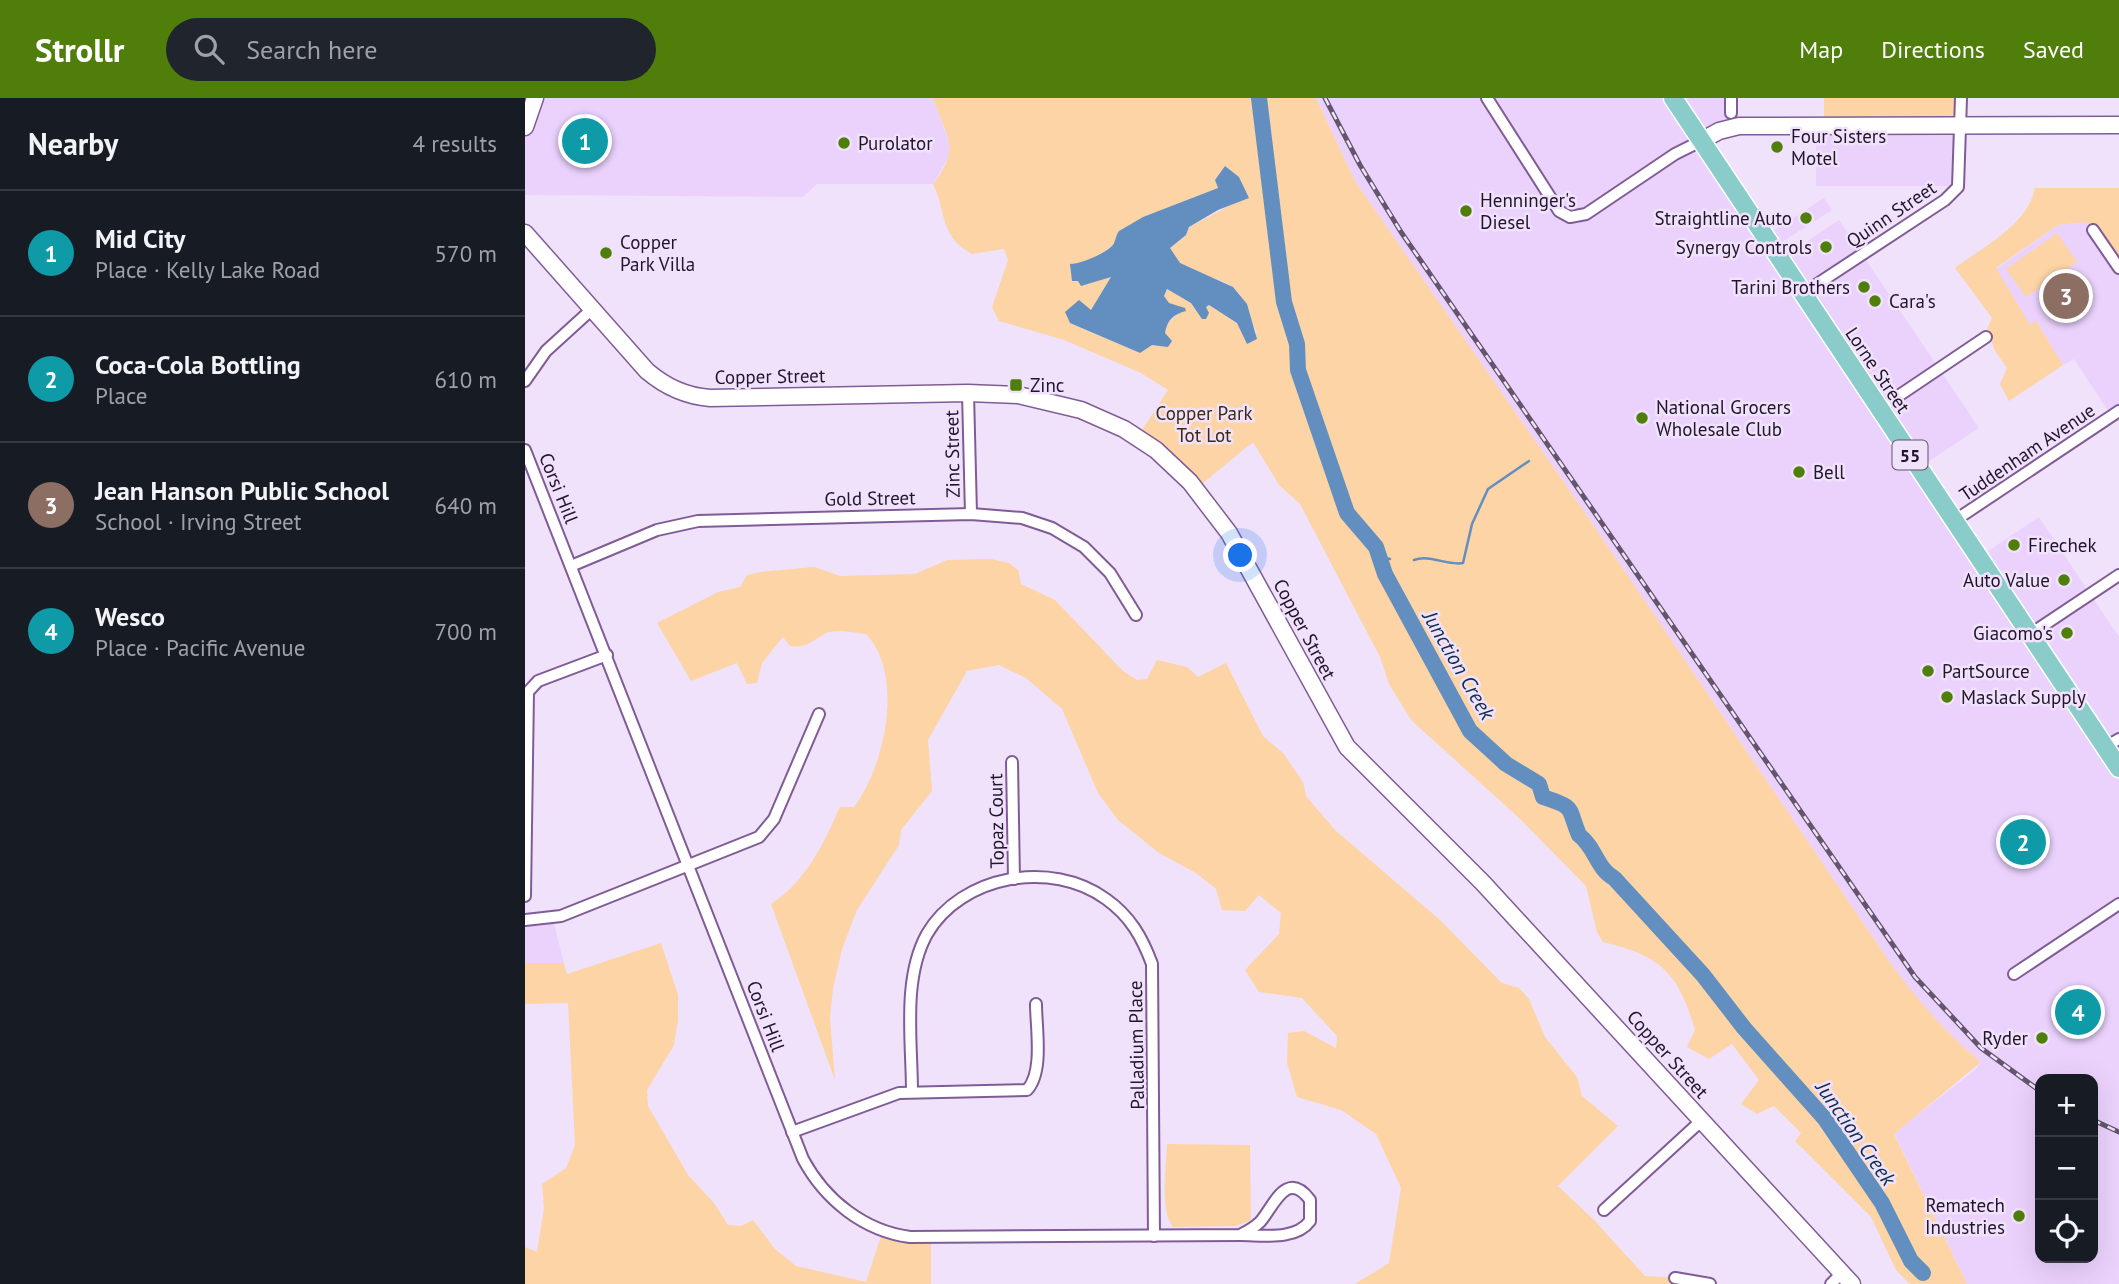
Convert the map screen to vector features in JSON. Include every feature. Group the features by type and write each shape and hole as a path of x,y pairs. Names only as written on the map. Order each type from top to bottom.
{"main road":[{"name":"Lorne Street","path":"1673,98 2029,635 2112,743 2119,768"}],"street":[{"path":"525,127 535,98"},
{"path":"1487,98 1559,211 1570,217 1586,214 1675,154 1719,131 1739,126 2119,125"},
{"path":"1731,98 1731,113"},
{"name":"Quinn Street","path":"1802,294 1954,192 1961,180 1961,98"},
{"path":"2093,230 2119,268"},
{"name":"Copper Street","path":"525,233 653,377 671,389 698,397 968,393 1039,398 1081,410 1124,429 1173,465 1204,498 1229,533 1347,747 1483,883 1842,1280"},
{"path":"525,381 546,351 591,310"},
{"path":"1879,409 1986,337"},
{"name":"Zinc Street","path":"968,393 971,514"},
{"name":"Tuddenham Avenue","path":"1954,521 2119,411"},
{"name":"Corsi Hill","path":"525,450 792,1132 808,1169 829,1195 858,1219 891,1233 924,1237 1240,1235 1298,1232 1310,1221 1310,1200 1299,1191 1286,1191 1276,1197 1258,1224 1240,1235"},
{"name":"Gold Street","path":"571,566 657,530 698,521 971,514 1022,518 1052,528 1073,540 1102,564 1136,615"},
{"path":"2029,635 2119,575"},
{"path":"525,896 528,692 538,681 607,655"},
{"path":"525,920 561,916 764,834 774,819 819,713"},
{"name":"Topaz Court","path":"1012,762 1014,879"},
{"name":"Palladium Place","path":"912,1092 913,976 921,948 936,920 954,903 990,883 1014,879 1063,881 1084,887 1105,898 1128,918 1142,939 1152,964 1154,1236"},
{"path":"2014,974 2119,904"},
{"path":"792,1132 874,1100 912,1092 1027,1090 1036,1070 1036,1004"},
{"path":"1604,1210 1701,1121"},
{"path":"1675,1278 1710,1284"}],"shaded area":[{"path":"525,98 933,98 951,147 950,155 933,184 817,184 803,197 525,195"},
{"path":"1316,98 1731,98 1733,126 1701,140 1765,236 1824,198 1832,210 1773,248 1780,259 1839,220 1979,428 1919,468 1979,557 2039,517 2119,637 2119,1284 1967,1284 1894,1133 1975,1070 1981,1062 1949,1036 1920,1004 1889,961 1581,507 1355,181"},
{"path":"1962,124 1960,186 1816,186 1816,125"},
{"path":"2086,222 2119,270 2119,412 2112,417 2074,359 2063,365 2036,322 2030,325 1996,269 2058,225"},
{"path":"553,919 564,963 525,963 525,921"}],"green space":[{"name":"Copper Park Tot Lot","path":"933,98 1316,98 1355,181 1581,507 1889,961 1932,1015 1981,1062 1894,1134 1967,1284 1910,1284 1896,1270 1871,1217 1795,1141 1801,1133 1774,1106 1757,1114 1741,1104 1759,1080 1732,1044 1709,1059 1687,1047 1695,1030 1689,1010 1674,980 1653,961 1623,947 1603,942 1597,932 1586,886 1518,817 1411,720 1389,684 1380,657 1300,504 1279,485 1253,442 1197,488 1138,436 1168,390 1141,373 1064,340 999,321 992,307 1008,260 1004,249 972,254 961,247 949,232 933,184 947,160 949,142","holes":["1225,166 1239,177 1248,196 1189,227 1186,235 1170,248 1180,264 1226,283 1239,293 1257,332 1247,343 1237,323 1209,305 1198,313 1191,303 1167,289 1164,296 1169,304 1176,305 1182,312 1170,321 1153,344 1139,353 1070,323 1065,312 1091,310 1111,281 1111,276 1085,285 1078,280 1072,281 1072,275 1114,244 1119,231 1143,217 1218,188 1215,180"]},
{"path":"1824,98 1961,98 1962,124 1824,125"},
{"path":"2035,188 2119,188 2119,268 2086,222 2058,225 1996,268 2030,325 2036,321 2063,365 2009,401 2000,384 2007,368 1995,351 1987,329 1992,318 1955,268 2014,224 2031,201"},
{"path":"2057,233 2077,262 2026,297 2006,269"},
{"path":"991,559 1009,563 1018,570 1021,584 1055,600 1123,671 1137,680 1147,679 1157,660 1187,667 1198,677 1226,663 1263,736 1283,753 1303,782 1306,796 1335,830 1440,920 1502,983 1519,988 1529,999 1545,1037 1577,1077 1582,1096 1618,1126 1558,1186 1594,1220 1645,1276 1682,1278 1712,1284 1355,1284 1389,1263 1401,1188 1376,1134 1341,1110 1297,1097 1287,1063 1288,1033 1304,1031 1336,1048 1337,1036 1302,998 1259,992 1245,970 1279,934 1281,913 1259,895 1245,911 1222,910 1216,889 1196,873 1159,853 1118,820 1098,793 1062,709 1026,678 999,665 967,671 928,740 932,791 901,830 899,845 857,910 842,949 833,989 830,1018 835,1080 771,904 804,874 840,807 854,807 874,768 882,745 888,696 885,673 878,652 866,634 830,632 796,647 790,646 783,637 762,663 757,683 747,684 737,663 691,681 657,623 718,592 740,587 747,575 760,572 814,567 840,576 915,574 947,560"},
{"path":"661,943 678,995 678,1020 674,1045 647,1090 648,1106 688,1175 714,1203 728,1225 741,1226 753,1220 775,1249 796,1266 866,1282 883,1230 931,1236 931,1284 525,1284 525,1247 537,1252 544,1208 542,1184 566,1168 575,1145 568,1003 525,1004 525,963 564,963 567,974"},
{"path":"1167,1144 1250,1145 1251,1220 1236,1226 1173,1227 1166,1211 1165,1200"}],"water":[{"path":"1225,166 1239,177 1249,198 1218,210 1189,227 1186,235 1170,248 1180,263 1233,287 1247,304 1257,339 1247,344 1237,323 1209,305 1206,307 1209,313 1206,319 1202,319 1191,303 1167,289 1164,296 1169,303 1185,308 1186,311 1175,316 1167,325 1165,333 1172,341 1168,347 1152,345 1140,353 1070,323 1065,312 1079,300 1091,310 1111,277 1081,286 1078,281 1072,281 1070,264 1104,252 1113,244 1119,231 1143,217 1218,188 1215,180"}],"waterway":[{"name":"Junction Creek","path":"1259,98 1284,302 1297,344 1298,370 1347,513 1376,547 1385,574 1470,731 1506,764 1539,784 1543,797 1566,806 1579,835 1603,869 1703,975 1744,1028 1825,1119 1882,1203 1911,1261 1923,1273"},
{"path":"1414,560 1426,558 1463,563 1472,524 1488,489 1529,461"},
{"path":"1381,557 1390,559"}],"railway":[{"path":"1325,98 1360,165 1401,232 1915,977 1981,1048 2035,1087"},
{"path":"2098,1122 2119,1132"}],"place":[{"name":"Mid City","path":"585,141"},
{"name":"Purolator","path":"844,143"},
{"name":"Four Sisters Motel","path":"1777,147"},
{"name":"Henninger's Diesel","path":"1466,211"},
{"name":"Straightline Auto","path":"1806,218"},
{"name":"Synergy Controls","path":"1826,247"},
{"name":"Copper Park Villa","path":"606,253"},
{"name":"Tarini Brothers","path":"1864,287"},
{"name":"Jean Hanson Public School","path":"2066,296"},
{"name":"Cara's","path":"1875,301"},
{"name":"Zinc","path":"1016,385"},
{"name":"National Grocers Wholesale Club","path":"1642,418"},
{"name":"Bell","path":"1799,472"},
{"name":"Firechek","path":"2014,545"},
{"name":"Auto Value","path":"2064,580"},
{"name":"Giacomo's","path":"2067,633"},
{"name":"PartSource","path":"1928,671"},
{"name":"Maslack Supply","path":"1947,697"},
{"name":"Coca-Cola Bottling","path":"2023,842"},
{"name":"Wesco","path":"2078,1012"},
{"name":"Ryder","path":"2042,1038"},
{"name":"Rematech Industries","path":"2019,1216"}]}
